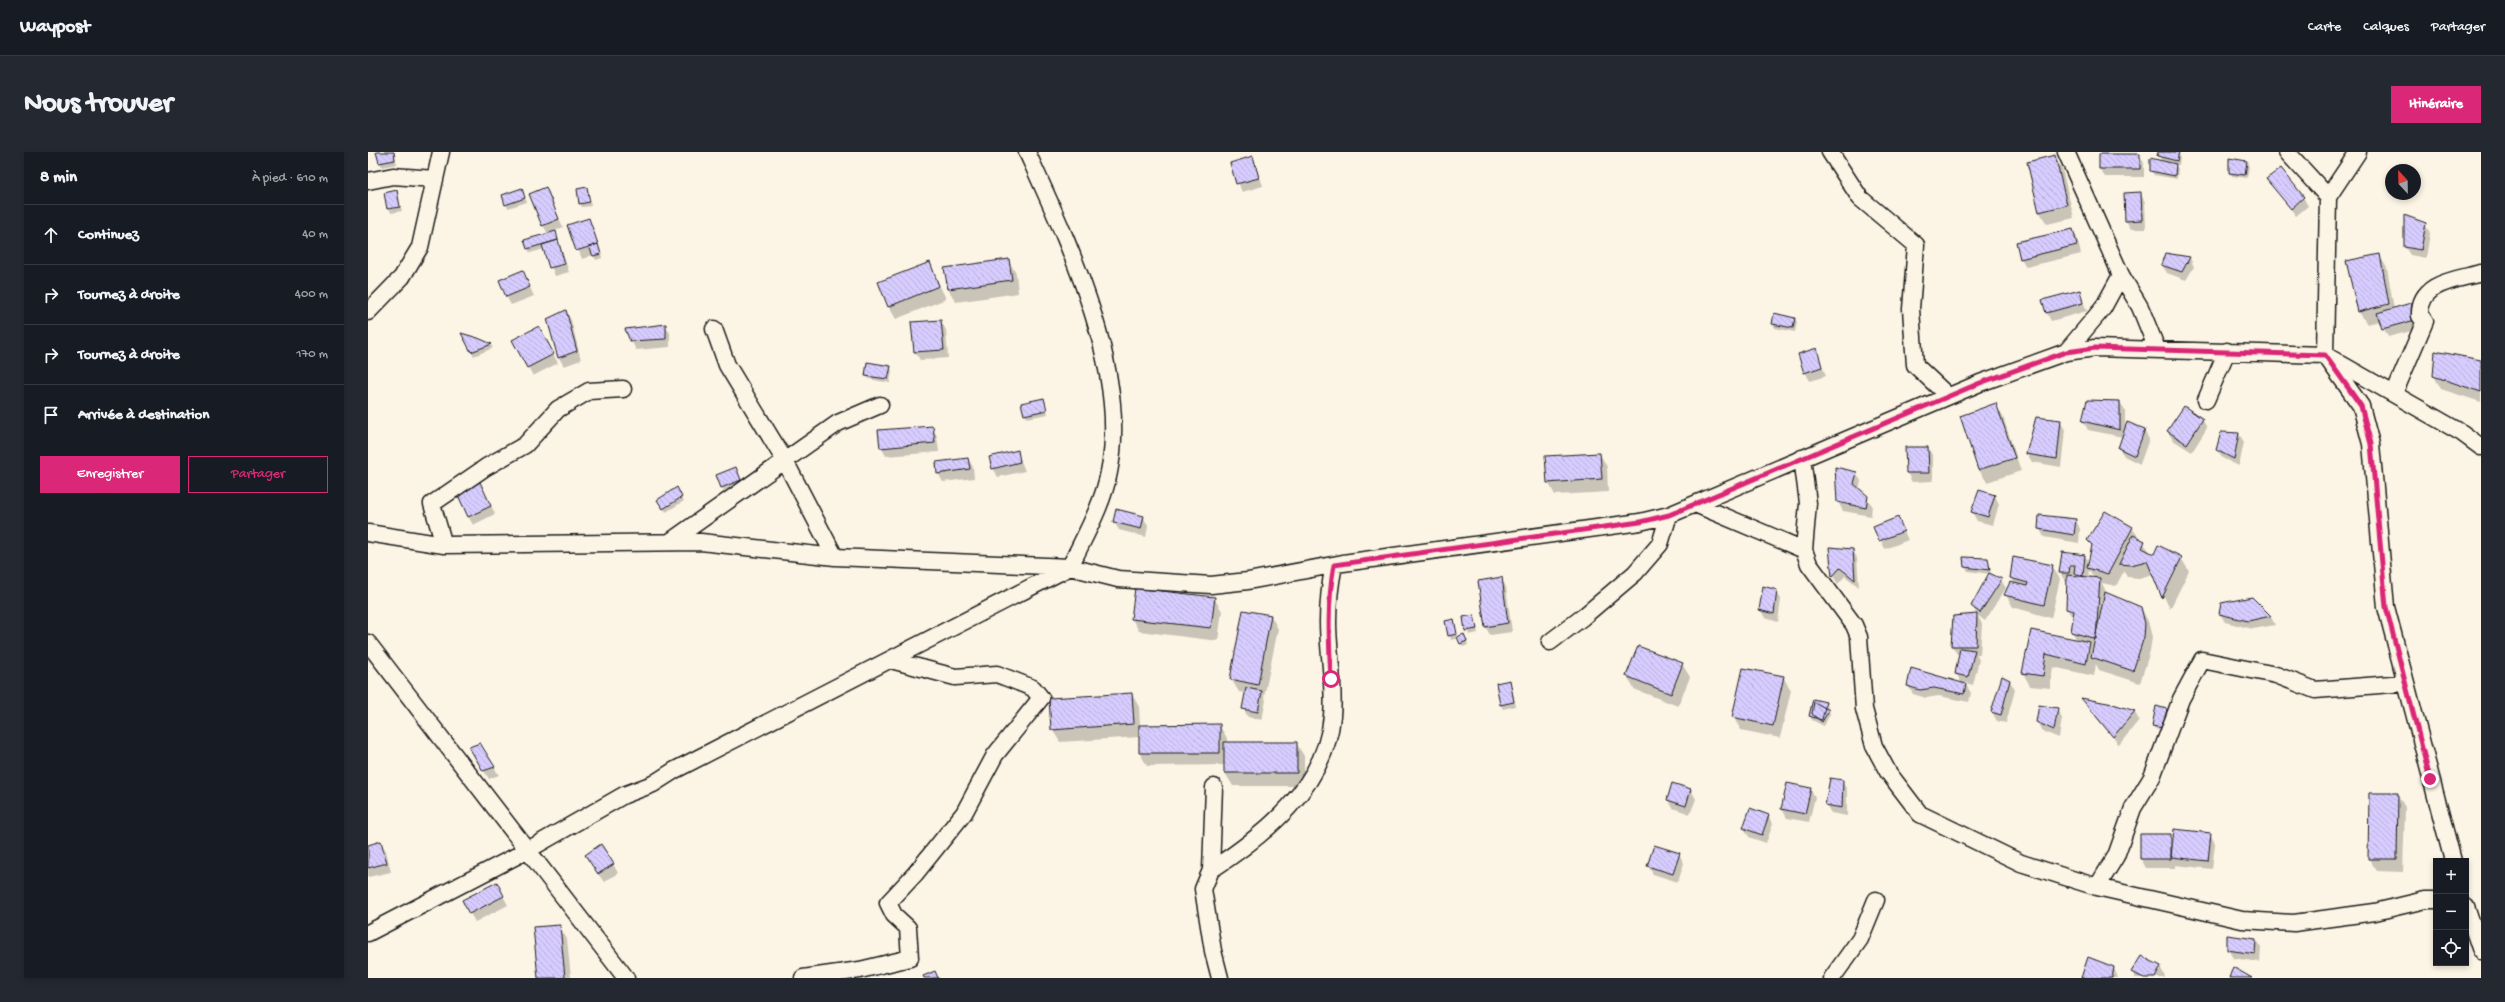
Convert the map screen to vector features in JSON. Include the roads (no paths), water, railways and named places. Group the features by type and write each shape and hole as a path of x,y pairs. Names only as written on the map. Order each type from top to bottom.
{"street":[{"path":"368,312 402,277 420,247 441,152"},
{"path":"368,933 526,851 624,795 653,784 675,770 1070,567 1109,473 1114,412 1104,353 1100,340 1066,240 1027,152"},
{"path":"1830,152 1860,198 1916,245 1911,309 1915,365 1948,396"},
{"path":"2066,152 2121,275 2140,307 2157,349"},
{"path":"2287,152 2328,197"},
{"path":"2358,152 2328,197 2325,355 2361,406 2371,444 2386,607 2405,684 2452,858"},
{"path":"368,181 393,176 436,179"},
{"path":"2394,394 2425,321 2420,316 2420,306 2428,290 2443,283 2481,273"},
{"path":"2066,352 2103,308 2121,275"},
{"path":"714,329 727,365 785,460 835,557"},
{"path":"368,533 444,545 671,541 835,557 1070,567 1118,578 1211,585 1248,581 1334,565 1640,522 1669,515 1948,396 2066,352 2095,348 2325,355 2462,433 2481,447"},
{"path":"2206,400 2227,351"},
{"path":"444,545 432,504 486,467 525,445 558,409 589,391 623,389"},
{"path":"671,541 838,423 880,405"},
{"path":"1802,458 1808,503 1804,550 1809,564 1820,581 1854,625 1859,637 1864,709 1874,746 1888,772 1920,814 2021,863 2097,887 2242,920 2294,923 2375,912 2425,900 2433,900"},
{"path":"1695,504 1804,550"},
{"path":"1550,642 1583,617 1634,573 1660,544 1669,515"},
{"path":"1211,870 1265,832 1296,798 1314,774 1324,747 1332,716 1328,594 1334,565"},
{"path":"368,643 526,851 626,978"},
{"path":"803,978 860,970 910,958 908,928 894,915 888,903 915,874 964,813 995,755 1041,698 1033,688 997,674 955,677 891,660"},
{"path":"2097,887 2116,856 2133,808 2152,777 2181,699 2202,660 2276,676 2315,690 2405,684"},
{"path":"1214,787 1211,870 1203,889 1213,951 1220,978"},
{"path":"1832,978 1860,940 1876,900"},
{"path":"2469,917 2481,951"}]}
